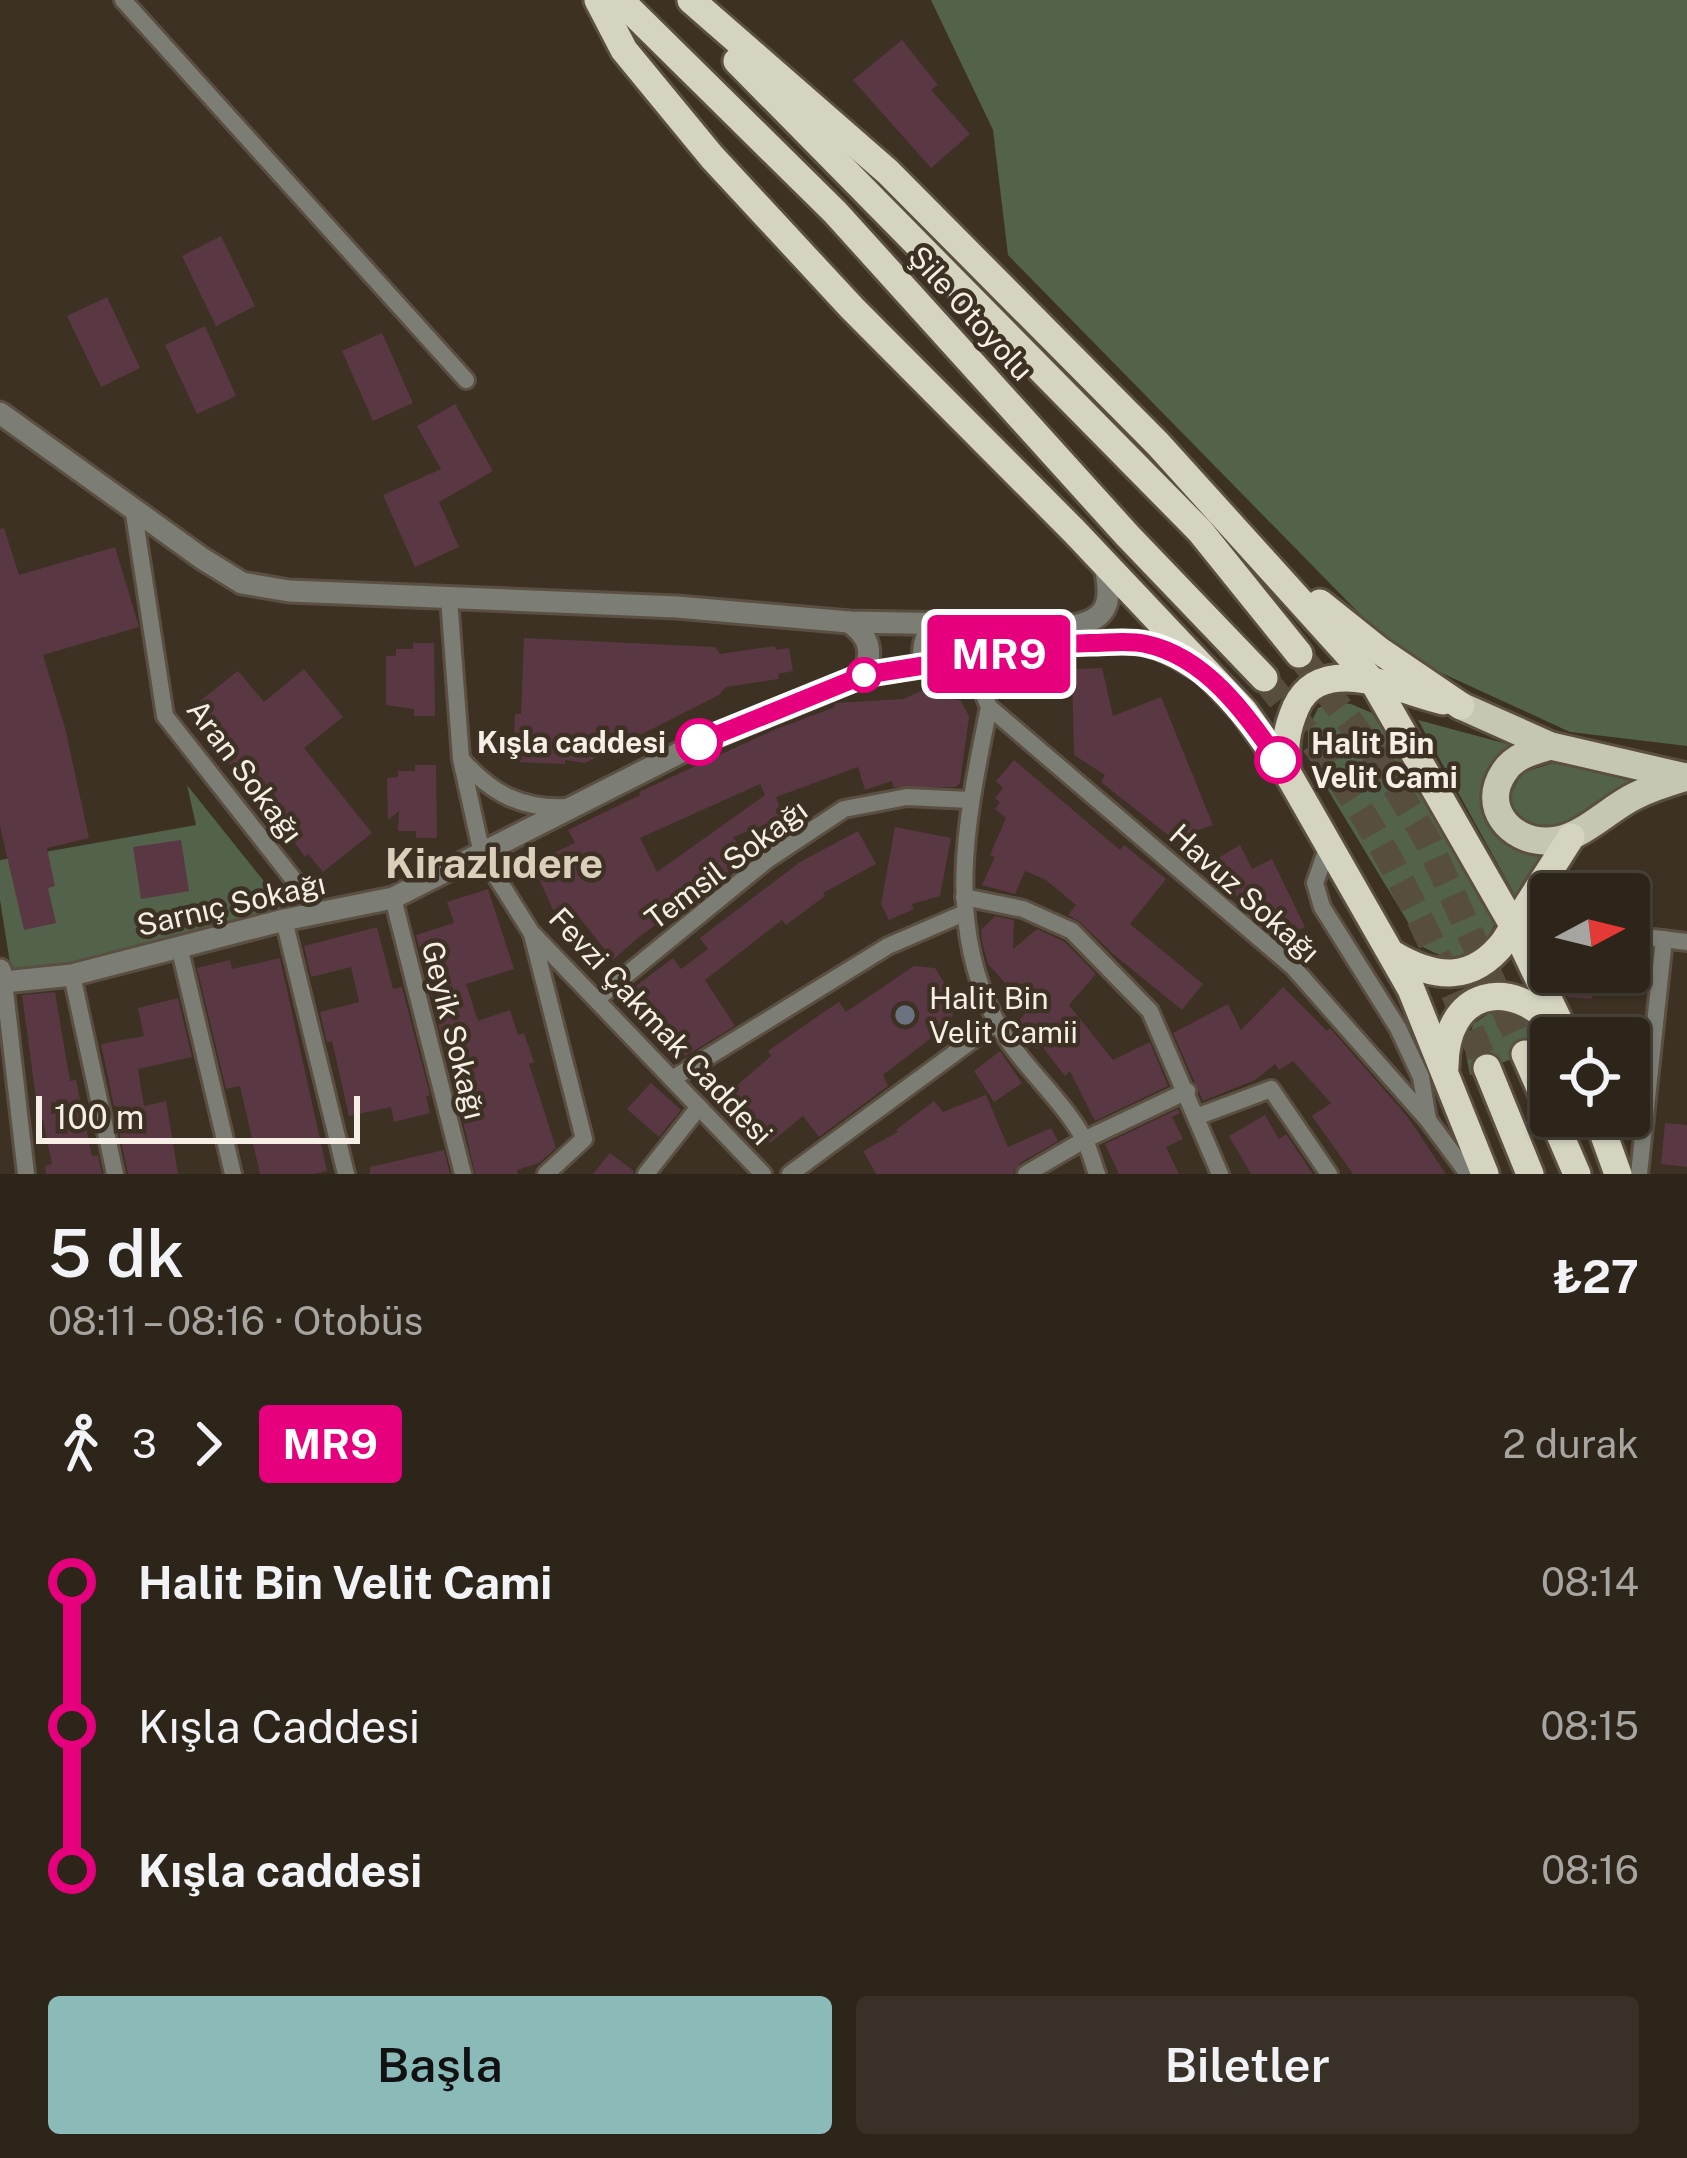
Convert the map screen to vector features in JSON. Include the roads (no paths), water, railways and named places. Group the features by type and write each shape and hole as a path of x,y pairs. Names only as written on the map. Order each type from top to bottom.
{"highway":[{"path":"598,0 624,50 712,157 852,308 1244,711 1287,772 1412,989 1485,1174"},
{"name":"Şile Otoyolu","path":"620,0 835,212 1127,535 1264,678"},
{"name":"Şile Otoyolu","path":"677,0 1200,531 1298,654"},
{"path":"691,0 870,154 1158,444 1374,683 1513,925 1558,1017"},
{"path":"1252,547 1363,638 1461,706"},
{"path":"1287,772 1286,731 1302,694 1312,684 1333,677 1374,683 1461,706"},
{"path":"1394,956 1431,973 1457,975 1493,956 1571,837"},
{"path":"1561,873 1571,837"},
{"path":"1552,993 1554,1007"},
{"path":"1444,1076 1450,1029 1466,1010 1509,995 1532,1004 1545,1017"},
{"path":"1525,1054 1530,1065"},
{"path":"1487,1069 1530,1174"},
{"path":"1561,1137 1577,1174"},
{"path":"1605,1137 1618,1174"}],"main road":[{"path":"1461,706 1551,746 1686,777"},
{"path":"1551,746 1521,755 1504,771 1496,791 1497,814 1511,831 1531,840 1571,837 1638,794 1686,777"}],"street":[{"path":"123,0 466,380"},
{"path":"0,413 242,583 289,591 677,607 849,622 1091,623 1105,610 1110,587 1104,562"},
{"name":"Aran Sokağı","path":"133,507 165,716 320,914"},
{"path":"449,598 461,759 482,854"},
{"path":"849,622 863,632 869,644 864,675"},
{"path":"938,624 925,638 927,665 949,678 958,678 976,664 1058,644 1145,644 1209,677"},
{"path":"966,625 978,640 976,664"},
{"name":"Havuz Sokağı","path":"976,664 989,707 1293,967 1428,1120 1468,1174"},
{"name":"Sarnıç Sokağı","path":"2,976 72,975 284,920 393,898 699,742 864,675 927,665"},
{"path":"989,707 970,800 963,905 971,955 997,1022 1084,1140 1097,1174"},
{"path":"461,759 484,785 519,803 574,807"},
{"name":"Temsil Sokağı","path":"598,998 767,860 844,809 907,797 970,800"},
{"path":"1329,842 1315,883 1322,907 1398,1028 1421,1077 1428,1120"},
{"name":"Fevzi Çakmak Caddesi","path":"482,854 532,932 763,1174"},
{"name":"Geyik Sokağı","path":"393,898 463,1174"},
{"path":"672,1079 963,905 1023,909 1072,931 1150,1011 1220,1174"},
{"path":"284,920 346,1174"},
{"path":"532,932 584,1139 546,1174"},
{"path":"1650,937 1687,942"},
{"path":"1639,1174 1664,939"},
{"path":"179,946 232,1174"},
{"path":"72,975 115,1174"},
{"path":"2,976 26,1174"},
{"path":"790,1174 997,1022"},
{"path":"1196,1118 1271,1088 1329,1174"},
{"path":"1026,1174 1084,1140 1187,1091"},
{"path":"646,1174 699,1107"}],"tunnel":[{"path":"1299,654 1381,763 1427,839 1525,1054"},
{"path":"1264,678 1337,774 1376,836 1421,921 1487,1068"}],"place":[{"name":"Kışla caddesi","path":"699,742"},
{"name":"Halit Bin Velit Cami","path":"1278,760"},
{"name":"Halit Bin Velit Camii","path":"905,1015"}],"district":[{"name":"Kirazlıdere","path":"494,862"}]}
